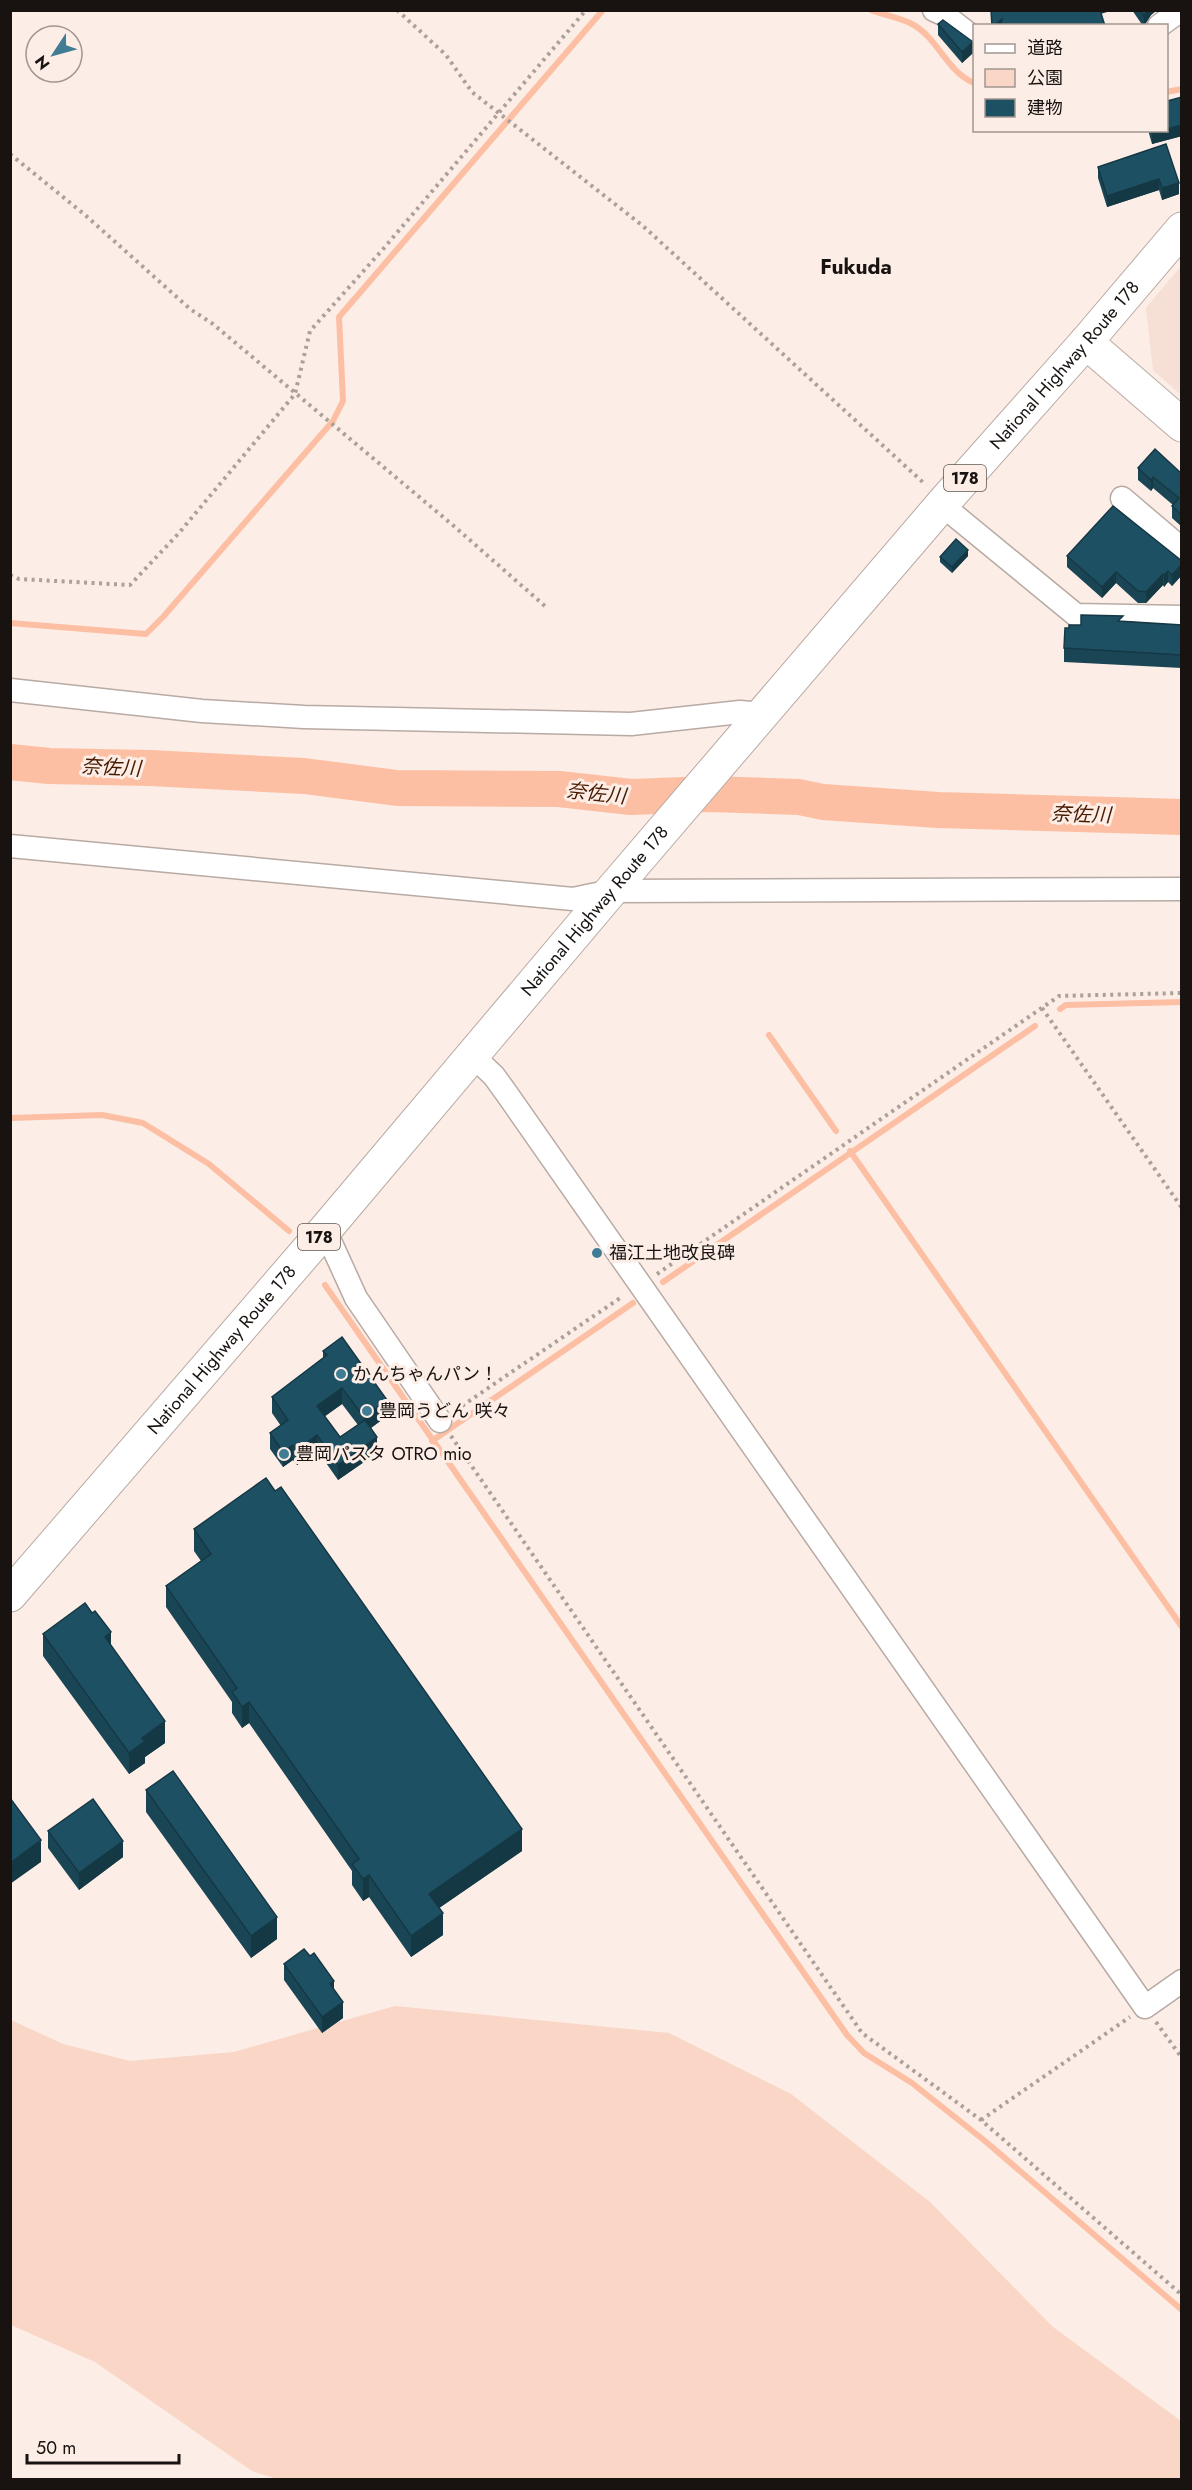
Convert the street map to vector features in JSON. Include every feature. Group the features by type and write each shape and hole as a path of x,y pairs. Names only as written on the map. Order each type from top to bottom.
{"main road":[{"name":"National Highway Route 178","path":"10,1595 326,1230 617,884 943,504 1182,230"},
{"path":"1086,342 1182,425"}],"street":[{"path":"934,10 944,14 973,36"},
{"path":"1162,24 1181,10"},
{"path":"1122,498 1182,549"},
{"path":"943,504 1076,615 1182,617"},
{"path":"10,690 202,711 304,717 631,724 740,712 757,721"},
{"path":"10,846 573,899 617,884 1182,889"},
{"path":"473,1056 500,1084 642,1284 1145,2007 1182,1982"},
{"path":"326,1230 356,1298 440,1421"}],"path":[{"path":"398,10 446,55 472,92 644,226 943,504"},
{"path":"10,575 20,579 130,585 179,533 295,394 310,331 586,10"},
{"path":"10,154 84,214 190,309 213,324 455,527 546,607"},
{"path":"1182,993 1059,996 440,1421 862,2033 981,2120 1182,2295"},
{"path":"1042,1008 1182,1208"},
{"path":"981,2120 1145,2007 1182,2058"}],"shaded area":[{"path":"1181,266 1181,395 1153,370 1146,308"}],"green space":[{"path":"395,2006 669,2033 791,2094 930,2202 1053,2327 1181,2421 1181,2479 277,2479 252,2471 95,2362 11,2325 11,2020 63,2044 130,2061 234,2052"}],"building":[{"path":"991,10 1100,10 1104,24 1001,24 1002,19 996,24 992,24"},
{"path":"943,20 973,42 962,52 938,24"},
{"path":"1182,97 1182,125 1168,129 1168,101"},
{"path":"1166,144 1179,183 1162,188 1159,179 1107,196 1098,167"},
{"path":"1155,449 1182,474 1182,515 1172,506 1179,498 1153,477 1151,480 1138,468"},
{"path":"1113,506 1182,561 1172,575 1168,571 1163,574 1146,592 1138,591 1116,572 1102,587 1067,556"},
{"path":"956,539 968,550 952,567 940,557"},
{"path":"1081,615 1123,616 1118,621 1182,625 1182,655 1064,648 1065,628 1069,628 1069,625 1081,625"},
{"path":"342,1337 387,1400 364,1417 342,1388 317,1406 340,1437 365,1420 377,1437 338,1465 317,1435 297,1450 293,1445 283,1452 270,1433 288,1420 272,1397 327,1355 323,1351"},
{"path":"266,1478 275,1491 281,1487 522,1829 429,1894 443,1913 411,1936 369,1875 363,1879 352,1864 359,1859 249,1702 242,1707 232,1692 237,1688 166,1586 211,1554 194,1529"},
{"path":"85,1603 92,1613 95,1611 111,1632 105,1637 165,1721 142,1738 145,1741 129,1753 43,1634"},
{"path":"173,1771 277,1917 251,1936 146,1790"},
{"path":"10,1798 41,1840 10,1863"},
{"path":"93,1799 123,1841 79,1873 48,1831"},
{"path":"304,1949 310,1956 314,1953 334,1981 330,1984 343,2002 322,2017 284,1964"}],"waterway":[{"path":"10,623 146,634 163,617 333,421 343,401 339,317 603,10"},
{"path":"871,10 907,22 921,30 949,63 973,82"},
{"path":"1168,92 1182,89"},
{"name":"奈佐川","path":"10,762 49,766 150,768 304,776 397,788 559,789 631,797 710,794 799,797 823,802 938,810 1182,817"},
{"path":"1060,1009 1066,1005 1182,1002"},
{"path":"663,1282 1035,1026"},
{"path":"769,1035 836,1131"},
{"path":"10,1118 102,1115 143,1123 209,1164 289,1231"},
{"path":"850,1151 1182,1627"},
{"path":"325,1285 847,2035 864,2053 912,2083 985,2141 1182,2310"},
{"path":"432,1441 633,1303"}],"place":[{"name":"福江土地改良碑","path":"597,1253"},
{"name":"かんちゃんパン！","path":"341,1374"},
{"name":"豊岡うどん 咲々","path":"367,1411"},
{"name":"豊岡パスタ OTRO mio","path":"284,1454"}],"district":[{"name":"Fukuda","path":"856,267"}]}
